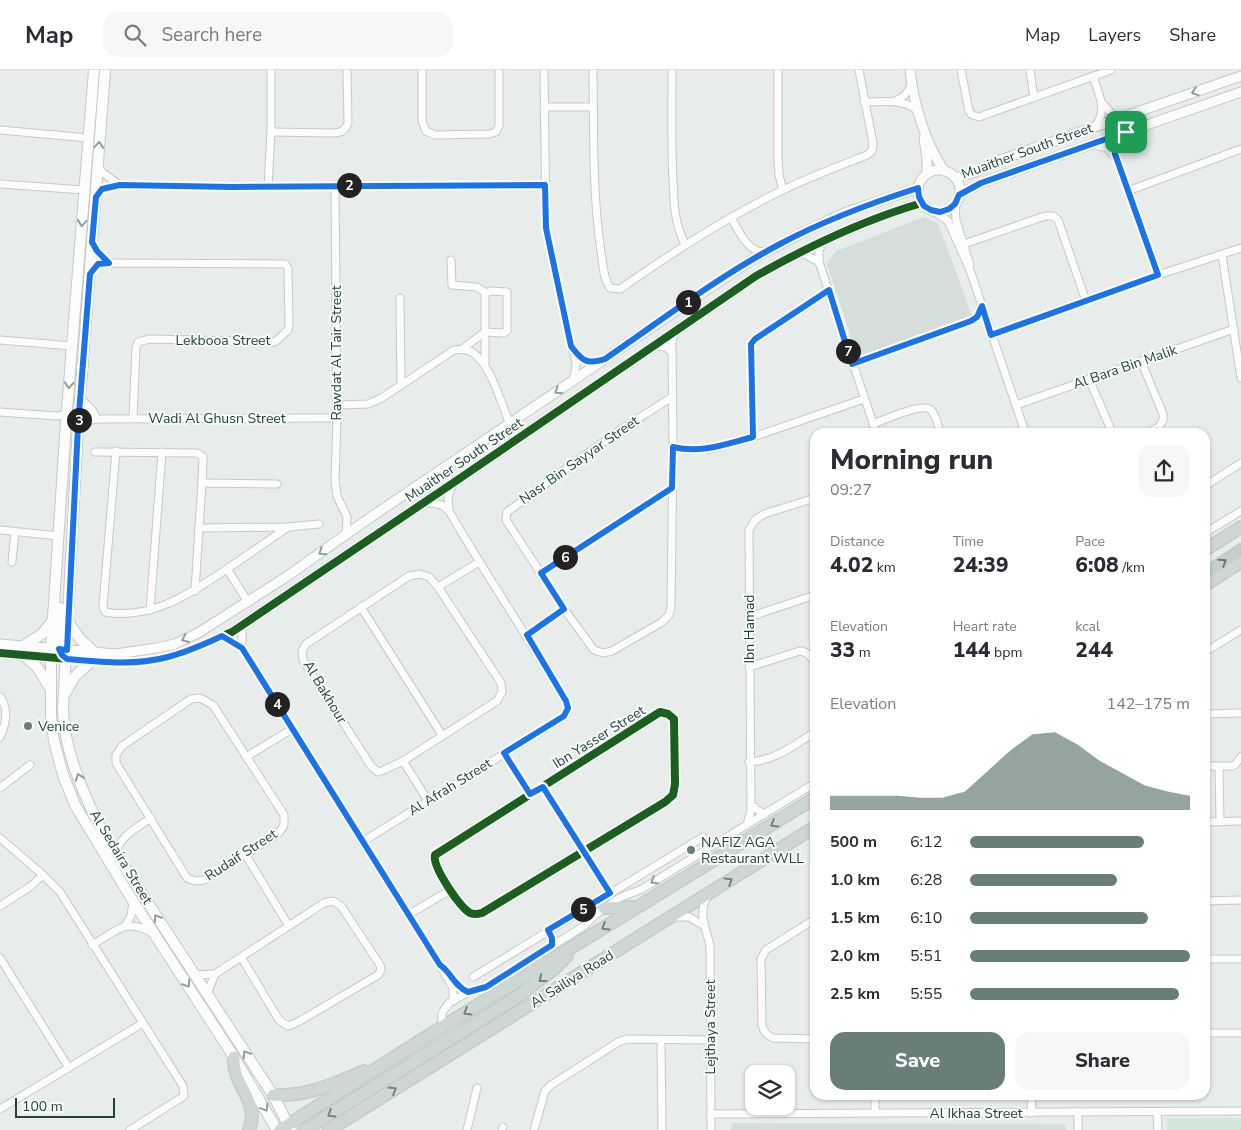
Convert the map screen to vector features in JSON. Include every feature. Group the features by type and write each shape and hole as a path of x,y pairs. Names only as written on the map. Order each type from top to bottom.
{"highway":[{"path":"1210,571 1241,550"}],"main road":[{"name":"Al Sedaira Street","path":"94,70 72,346 63,417 59,536 53,619 64,698 65,731 75,766 90,806 106,837 273,1095 285,1129"},
{"name":"Al Sedaira Street","path":"105,70 78,426 68,622 59,653 51,693 54,741 62,775 85,822 133,901 234,1057 285,1129"},
{"path":"1210,547 1241,527"},
{"path":"1210,581 1241,562"},
{"path":"56,581 60,595 58,694 63,710"},
{"path":"51,693 42,673 23,651 42,634 53,619"},
{"path":"64,698 75,676 93,657 68,622"},
{"name":"Al Sailiya Road","path":"285,1129 397,1056 810,801"},
{"name":"Al Sailiya Road","path":"329,1130 673,917 810,829"},
{"path":"604,908 637,907"},
{"path":"305,1130 525,991 553,970 576,945"},
{"path":"273,1095 291,1095 322,1089 397,1056"},
{"path":"234,1057 235,1076 251,1105 252,1119 249,1130"},
{"path":"341,1130 352,1116"}],"street":[{"path":"268,187 271,132 271,70"},
{"path":"271,132 333,133 343,131 348,123 347,70"},
{"path":"422,70 422,121 426,131 435,135 489,134 496,132 499,126 499,70"},
{"path":"544,70 546,228 571,346 577,364 572,381"},
{"path":"593,70 594,191 605,282 610,288 620,289 685,244 731,218 783,190 867,155 872,151 873,143 859,70"},
{"path":"672,70 672,156 675,220 685,244"},
{"path":"778,70 778,160 783,190"},
{"path":"910,70 917,110 923,128 944,170 955,178 959,186 959,195 955,204 956,220 968,257 970,270"},
{"path":"961,70 969,111 972,116 979,117 1111,70"},
{"path":"1030,70 1034,98"},
{"path":"1093,76 1102,103 1102,112 1096,126"},
{"name":"Muaither South Street","path":"955,178 976,172 994,162 1241,76"},
{"path":"893,101 906,94 911,82"},
{"name":"Muaither South Street","path":"959,195 981,183 1241,92"},
{"path":"864,102 893,101 907,103 917,110"},
{"path":"1102,103 1111,113 1119,118"},
{"path":"544,107 593,107"},
{"path":"923,128 927,174"},
{"path":"0,130 88,138"},
{"path":"1126,132 1115,143 1116,158 1158,275"},
{"path":"1091,144 1107,148 1116,158"},
{"path":"1128,191 1241,149"},
{"path":"98,165 103,173 120,185"},
{"path":"944,170 936,170 921,179 918,188 919,197 922,203 948,221 970,270 1024,428"},
{"path":"0,184 84,190"},
{"path":"96,197 102,189 120,185 268,187 336,185 545,185"},
{"name":"Rawdat Al Tair Street","path":"336,185 336,489 347,517 346,535"},
{"name":"Muaither South Street","path":"93,657 139,652 175,644 198,634 746,264 806,231 844,213 918,188"},
{"name":"Muaither South Street","path":"0,653 23,651 59,653 133,663 180,654 222,636 242,626 745,282 796,253 826,239 881,216 922,203"},
{"path":"935,212 944,211 955,204"},
{"path":"964,244 1044,216 1053,216 1058,220 1086,301"},
{"path":"731,218 747,243 756,252 766,252"},
{"path":"826,239 819,250 819,262 874,428"},
{"path":"92,242 97,251 109,263"},
{"path":"746,264 749,255 747,243"},
{"path":"991,335 1158,275 1241,248"},
{"path":"796,253 806,255 819,262"},
{"path":"1222,255 1241,378"},
{"path":"451,260 452,285 477,287 486,292 507,292 507,331 503,333 485,332 462,349"},
{"path":"90,274 98,264 109,263"},
{"name":"Lekbooa Street","path":"109,263 286,264 289,273 288,330 275,342 150,339 138,342 136,348 133,418"},
{"path":"753,437 751,344 755,339 829,290"},
{"path":"486,292 485,363 510,424"},
{"path":"400,298 401,385"},
{"path":"852,364 971,321 977,317 982,306"},
{"name":"Al Bara Bin Malik","path":"1016,405 1234,329"},
{"name":"Nasr Bin Sayyar Street","path":"672,397 618,432 507,512 506,520 564,609 594,650 603,653 612,651 662,622 669,615 671,608 673,447 672,340 674,332"},
{"path":"0,340 72,346"},
{"path":"571,346 584,360 593,362 605,359"},
{"path":"654,346 666,347 672,353"},
{"path":"337,406 368,404 380,399 454,350 469,350 485,363"},
{"path":"1141,361 1163,414 1163,420 1157,428"},
{"path":"1089,380 1110,428"},
{"path":"81,399 97,418"},
{"path":"673,447 685,450 711,449 753,437 864,399"},
{"path":"873,424 914,409 927,407 933,414 938,428"},
{"path":"0,412 63,417"},
{"name":"Wadi Al Ghusn Street","path":"78,426 81,422 97,418 337,418"},
{"path":"116,451 104,609 108,612 150,610 195,590 288,528"},
{"path":"95,452 201,454 203,460 202,483 195,590"},
{"path":"150,610 162,452"},
{"path":"1210,483 1241,463"},
{"path":"202,483 277,484"},
{"path":"449,511 448,497 453,483"},
{"path":"541,573 672,488"},
{"name":"Ibn Hamad","path":"746,826 750,815 749,530 755,520 764,514 810,500"},
{"path":"425,502 442,505 449,511"},
{"name":"Al Afrah Street","path":"362,842 564,716 568,708 566,701 527,635 479,562 449,511"},
{"path":"1210,530 1241,511"},
{"path":"347,517 356,521 368,520"},
{"path":"199,528 288,528 319,524"},
{"path":"0,530 59,536"},
{"path":"12,562 15,532"},
{"path":"438,587 479,562"},
{"path":"227,569 248,602"},
{"name":"Al Bakhour","path":"420,574 429,577 438,587 501,683 502,692 497,701 403,761 378,772 371,766 303,660 302,652 306,644 361,607 410,576 420,574"},
{"path":"749,617 810,597"},
{"path":"361,607 442,735"},
{"path":"527,635 564,609"},
{"path":"242,626 242,648"},
{"path":"1210,649 1240,632"},
{"path":"222,636 242,648 440,965 453,988 453,1001"},
{"name":"Muaither South Street","path":"0,644 23,651"},
{"path":"749,667 800,651 805,651 810,655"},
{"path":"0,697 5,703 6,712 0,737"},
{"name":"Rudaif Street","path":"200,698 213,704 284,815 284,825 279,833 205,880 195,882 187,878 151,818 116,763 116,755 122,746 191,699 200,698"},
{"name":"Ibn Yasser Street","path":"660,712 668,714 674,719 675,784 673,795 665,802 477,915 469,912 450,890 435,862 435,855 543,787 660,712"},
{"path":"1210,714 1241,713"},
{"path":"246,757 292,729"},
{"path":"749,762 760,762 772,758 810,735"},
{"path":"504,753 530,794"},
{"path":"1210,766 1235,765 1241,757"},
{"path":"403,761 428,801"},
{"path":"0,788 30,765"},
{"path":"1219,767 1220,822"},
{"path":"442,1028 442,1013 446,1006 453,1001 468,992 486,987 588,923 604,908 623,896 642,889 810,786"},
{"path":"543,787 610,893"},
{"path":"750,804 765,814"},
{"path":"116,854 119,844 125,836 151,818"},
{"path":"1210,822 1241,821"},
{"path":"106,837 125,836"},
{"path":"473,977 702,836"},
{"path":"0,838 60,892 183,1086 184,1096 130,1130"},
{"path":"245,854 289,926"},
{"path":"666,859 670,864 678,867"},
{"path":"666,859 668,873"},
{"path":"0,906 31,886 43,875"},
{"path":"408,916 450,890"},
{"name":"Lejthaya Street","path":"709,893 702,909 703,925 710,946 711,1130"},
{"path":"1210,901 1241,900"},
{"path":"124,926 131,916 133,901"},
{"path":"194,975 215,974 241,957 289,926 324,903 334,901 338,903 380,965 380,973 298,1022 288,1026 279,1020 241,957"},
{"path":"673,917 689,918 703,925"},
{"path":"810,922 766,950 761,959 762,1025 764,1030 768,1036 773,1038 810,1039"},
{"path":"92,945 124,926 139,926 155,935"},
{"path":"550,930 556,936 563,939"},
{"path":"550,930 552,945"},
{"path":"0,958 69,1068"},
{"path":"1210,959 1241,959"},
{"path":"440,965 457,986 468,992"},
{"path":"207,994 215,974"},
{"path":"0,1109 143,1023"},
{"path":"1210,1033 1241,1033"},
{"path":"534,1130 545,1091 551,1085 620,1042 628,1039 710,1040"},
{"path":"661,1040 662,1130"},
{"path":"466,1130 477,1088"},
{"path":"875,1100 875,1113"},
{"path":"1031,1112 1032,1100"},
{"name":"Al Ikhaa Street","path":"711,1114 1241,1111"},
{"path":"1078,1112 1078,1130"},
{"path":"1158,1112 1158,1130"}],"shaded area":[{"path":"924,217 938,224 973,318 973,325 859,362 827,264 836,251"},
{"path":"732,1123 1065,1124 1066,1130 731,1130"}],"green space":[{"path":"1167,1118 1241,1118 1241,1130 1167,1130"}],"cycle path":[{"path":"0,653 133,663 180,654 232,632 756,276 796,254 837,235 879,217 922,203"},
{"path":"660,712 668,714 674,719 675,784 673,795 665,802 482,913 470,913 454,895 442,877 435,861 435,855 660,712"}],"place":[{"name":"Venice","path":"28,726"},
{"name":"NAFIZ AGA Restaurant WLL","path":"691,850"}],"route":[{"path":"1126,132 1115,143 1115,154 1158,275 991,335 982,306 977,317 971,321 852,364 829,290 755,339 751,344 753,437 711,449 685,450 673,447 672,488 541,573 564,609 527,635 566,701 568,708 564,716 504,753 530,794 543,787 610,893 548,930 553,941 552,945 486,987 468,992 463,990 457,986 440,965 238,644 222,636 167,658 133,663 67,659 60,652 59,649 67,650 78,426 90,274 94,266 109,263 97,251 92,242 96,197 102,189 120,185 268,187 336,185 545,185 546,228 571,346 580,358 593,362 605,359 756,257 844,213 918,188 919,197 924,206 935,212 944,211 955,204 959,195 981,183 1126,132"}]}
